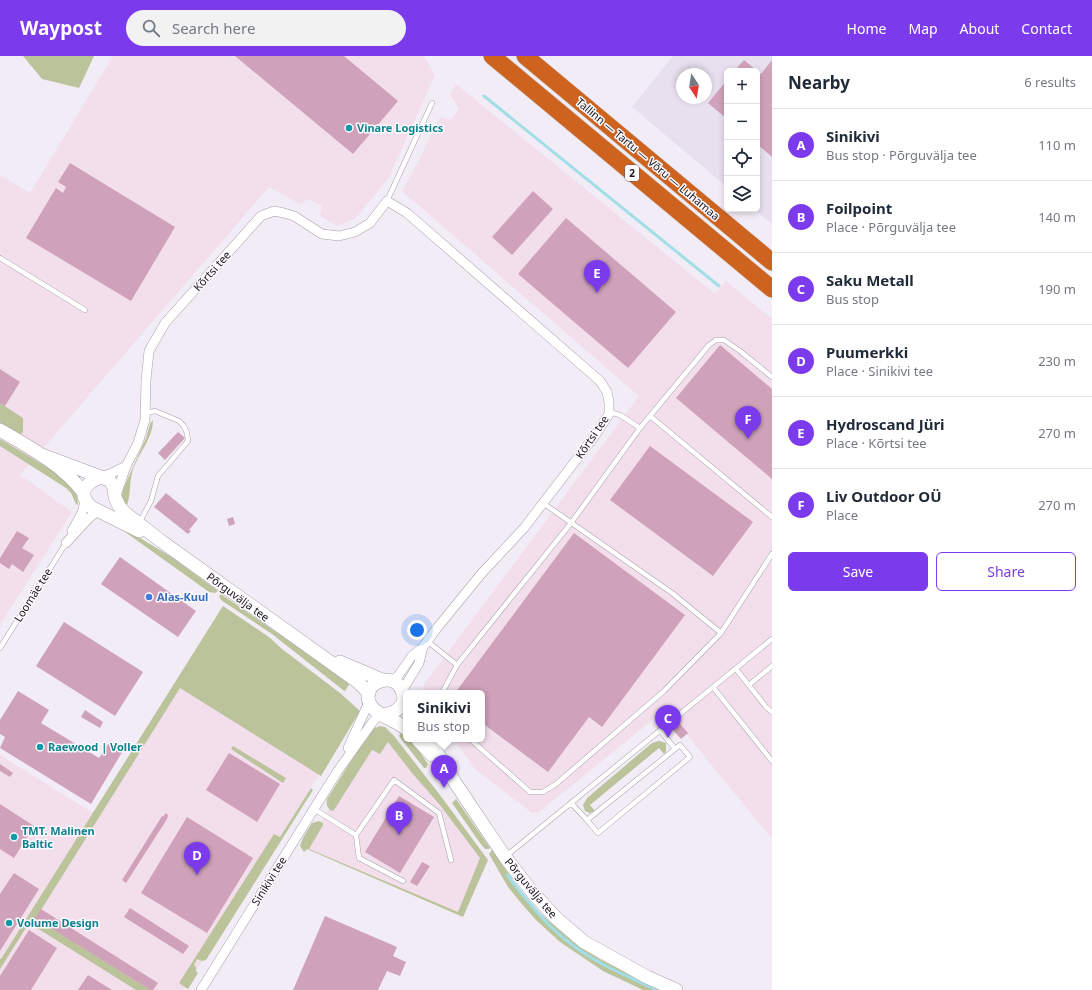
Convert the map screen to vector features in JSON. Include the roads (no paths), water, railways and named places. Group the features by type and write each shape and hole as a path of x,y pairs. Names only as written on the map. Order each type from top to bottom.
{"highway":[{"name":"Tallinn — Tartu — Võru — Luhamaa","path":"492,56 772,289"},
{"name":"Tallinn — Tartu — Võru — Luhamaa","path":"525,56 772,262"}],"street":[{"name":"Kõrtsi tee","path":"115,496 126,466 138,443 145,420 146,380 149,351 165,323 260,216 274,211 284,212 294,216 322,234 339,236 355,232 370,223 388,201 407,213 600,381 607,392 609,412 596,434 524,528 482,573 425,644 412,656 398,676 387,680"},
{"path":"0,430 42,455 77,484 91,507 99,510 106,508 115,496 114,487 109,480 42,455"},
{"path":"84,496 86,486 93,480 126,466"},
{"name":"Loomäe tee","path":"66,543 82,513 84,496"},
{"name":"Põrguvälja tee","path":"115,496 119,506 138,524 161,542 358,682 369,698"},
{"name":"Põrguvälja tee","path":"99,510 161,542"},
{"name":"Loomäe tee","path":"66,543 89,518 99,510"},
{"name":"Kõrtsi tee","path":"408,690 425,644"},
{"name":"Põrguvälja tee","path":"315,651 387,680"},
{"path":"403,698 399,685 387,680 374,685 369,698 372,708 403,727"},
{"name":"Sinikivi tee","path":"337,772 369,698"},
{"path":"384,715 393,713 400,709 403,703"},
{"name":"Sinikivi tee","path":"201,990 337,772 372,722 376,718 384,715"},
{"name":"Põrguvälja tee","path":"420,742 454,781"},
{"name":"Põrguvälja tee","path":"431,742 454,781 505,857 533,893 556,918 584,942 647,977 676,990"}],"lane":[{"name":"Kõrtsi tee","path":"388,201 432,103"},
{"path":"0,258 85,310"},
{"path":"444,690 457,665 571,523 640,428 709,345 716,340 724,340 740,351 772,378"},
{"path":"138,524 151,501 158,476 188,441 184,426 178,422 155,411 145,413"},
{"path":"609,412 620,415 640,428"},
{"path":"650,416 772,517"},
{"path":"543,503 672,593 721,633"},
{"name":"Loomäe tee","path":"0,648 66,543"},
{"path":"473,742 530,792 542,792 556,784 664,691 721,633 772,554"},
{"path":"505,857 772,639"},
{"path":"425,644 457,665"},
{"path":"749,685 772,666"},
{"path":"736,669 766,707 772,712"},
{"path":"713,687 772,760"},
{"path":"660,730 675,749"},
{"path":"571,803 598,833 690,758 680,745 587,820"},
{"path":"403,881 359,858 356,835 394,780 439,813 450,860"},
{"path":"314,809 356,835"}],"waterway":[{"path":"484,96 719,286"},
{"path":"507,875 544,920 571,944 602,964 657,990"}],"place":[{"name":"Vinare Logistics","path":"349,128"},
{"name":"Hydroscand Jüri","path":"597,293"},
{"name":"Liv Outdoor OÜ","path":"748,439"},
{"name":"Alas-Kuul","path":"149,597"},
{"name":"Saku Metall","path":"668,738"},
{"name":"Raewood | Voller","path":"40,747"},
{"name":"Sinikivi","path":"444,788"},
{"name":"Foilpoint","path":"399,835"},
{"name":"TMT. Malinen Baltic","path":"14,837"},
{"name":"Puumerkki","path":"197,875"},
{"name":"Volume Design","path":"9,923"}]}
